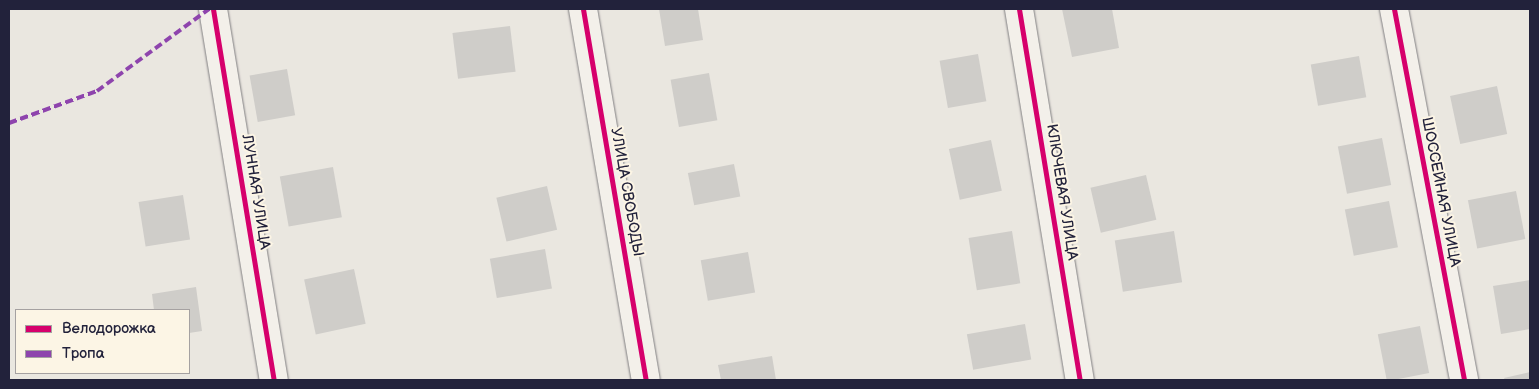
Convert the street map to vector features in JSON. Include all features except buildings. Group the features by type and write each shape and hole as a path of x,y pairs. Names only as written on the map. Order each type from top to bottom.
{"street":[{"name":"ЛУННАЯ УЛИЦА","path":"213,9 274,380"},
{"name":"УЛИЦА СВОБОДЫ","path":"584,9 646,380"},
{"name":"КЛЮЧЕВАЯ УЛИЦА","path":"1019,9 1080,380"},
{"name":"ШОССЕЙНАЯ УЛИЦА","path":"1394,9 1464,380"}],"marked path":[{"path":"9,123 97,91 209,9"}],"cycle path":[{"path":"213,9 274,380"},
{"path":"583,9 646,380"},
{"path":"1019,9 1080,380"},
{"path":"1394,9 1464,380"}]}
